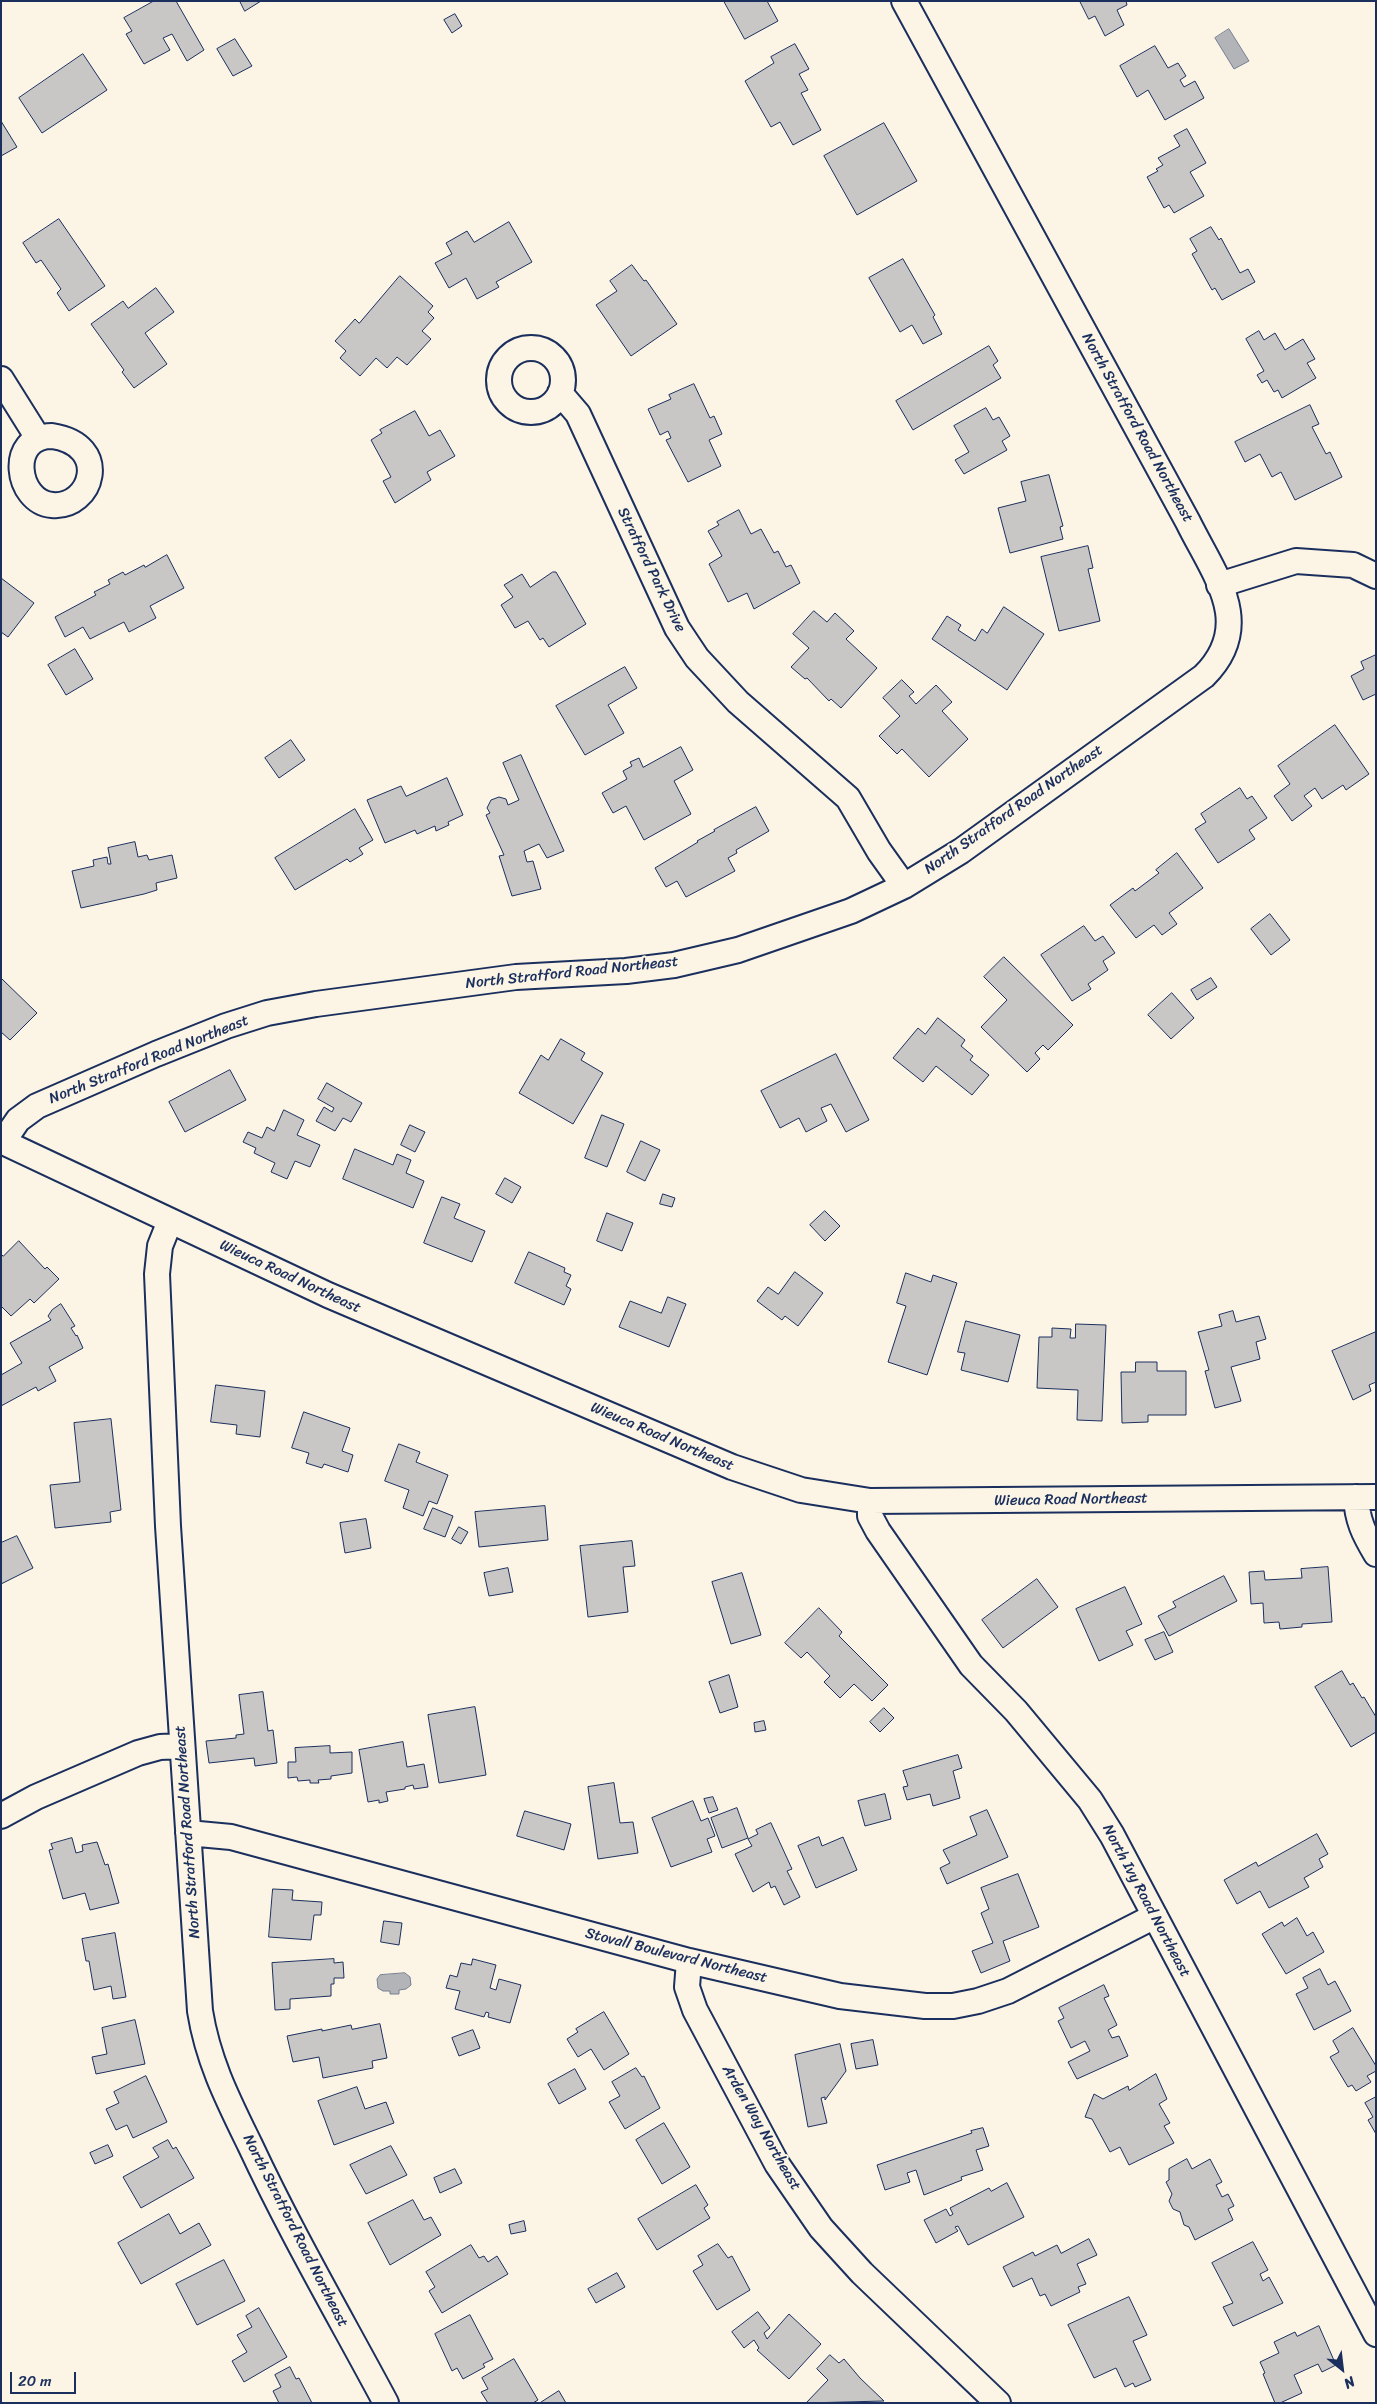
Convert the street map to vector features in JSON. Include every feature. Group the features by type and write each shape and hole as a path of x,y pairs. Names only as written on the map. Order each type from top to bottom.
{"street":[{"name":"North Stratford Road Northeast","path":"2,1142 18,1120 37,1106 156,1054 226,1026 268,1013 316,1004 516,977 626,971 674,965 747,947 851,911 904,886 961,851 1204,676 1216,664 1225,648 1230,626 1228,603 1188,522 904,1"},
{"path":"1,379 38,438"},
{"name":"Stratford Park Drive","path":"560,393 578,414 677,628 692,650 738,702 848,798 879,851 904,886"},
{"path":"1219,585 1296,561 1353,565 1376,576"},
{"name":"Wieuca Road Northeast","path":"2,1142 337,1299 732,1467 801,1490 870,1501 1366,1497"},
{"name":"North Stratford Road Northeast","path":"170,1221 160,1246 157,1274 168,1526 200,2011 205,2040 214,2068 266,2181 386,2403"},
{"path":"1366,1497 1357,1516 1362,1532 1376,1554"},
{"name":"North Ivy Road Northeast","path":"870,1501 870,1516 878,1531 971,1665 1016,1711 1090,1800 1112,1835 1376,2334"},
{"path":"1,1816 36,1797 138,1753 160,1747 182,1746"},
{"name":"Stovall Boulevard Northeast","path":"188,1833 231,1837 688,1961 840,1996 925,2006 953,2006 978,2001 1008,1991 1155,1916"},
{"name":"Arden Way Northeast","path":"688,1961 687,1987 695,2010 777,2164 821,2228 862,2273 998,2403"}],"shaded area":[{"path":"1229,29 1249,61 1234,69 1215,38"},
{"path":"405,1973 410,1977 411,1985 406,1989 399,1990 399,1994 390,1994 390,1991 383,1991 378,1988 377,1979 380,1975"}],"building":[{"path":"154,1 176,1 204,50 187,61 172,34 163,38 170,50 144,64 126,34 132,31 124,18"},
{"path":"240,1 261,1 245,11"},
{"path":"724,1 767,1 778,21 745,39"},
{"path":"1080,1 1126,1 1127,5 1117,10 1124,25 1105,36 1095,16 1089,19"},
{"path":"455,14 462,26 452,33 444,20"},
{"path":"235,39 252,66 233,76 217,49"},
{"path":"795,44 809,69 799,74 808,90 801,93 821,130 793,145 780,122 771,127 745,81 774,63 771,57"},
{"path":"1155,46 1168,68 1178,63 1186,76 1180,80 1184,87 1195,81 1204,98 1165,120 1148,90 1137,97 1120,66"},
{"path":"83,54 107,90 42,133 19,98"},
{"path":"1,121 17,147 1,156"},
{"path":"884,123 917,181 857,215 824,156"},
{"path":"1187,129 1206,163 1190,172 1204,196 1174,213 1169,205 1164,208 1147,177 1158,171 1156,169 1163,165 1158,158 1180,146 1174,136"},
{"path":"59,219 105,286 69,311 57,293 61,289 41,260 36,263 23,243"},
{"path":"509,222 532,262 496,282 499,287 477,299 466,278 449,288 435,263 452,254 446,243 467,231 474,242"},
{"path":"1211,227 1219,240 1221,238 1240,273 1248,269 1255,282 1222,300 1215,288 1212,290 1192,254 1197,251 1190,239"},
{"path":"903,259 935,315 933,317 942,334 923,344 912,325 900,332 869,278"},
{"path":"632,265 644,281 646,280 677,324 631,356 596,305 617,291 610,281"},
{"path":"400,276 433,306 428,312 434,318 422,331 431,339 407,365 397,357 387,368 376,358 360,376 340,358 346,351 335,341 355,319 359,323"},
{"path":"156,288 174,312 145,333 167,364 134,388 122,372 124,370 91,324 123,301 128,308"},
{"path":"1259,331 1264,340 1275,333 1285,350 1303,339 1315,359 1307,363 1316,378 1282,398 1278,390 1274,392 1267,380 1262,383 1257,375 1264,371 1246,339"},
{"path":"989,346 998,361 993,365 1001,378 913,430 896,401"},
{"path":"694,384 710,418 714,416 722,434 709,440 721,466 688,482 666,440 671,438 668,431 660,435 648,409 671,399 669,395"},
{"path":"1310,405 1319,424 1312,427 1326,454 1330,452 1342,477 1295,500 1281,472 1272,477 1260,454 1245,462 1235,442"},
{"path":"986,408 993,420 999,417 1010,436 1002,441 1007,450 964,474 955,460 969,452 954,426"},
{"path":"415,411 429,436 440,430 455,456 427,472 431,480 395,503 383,481 391,477 371,440 382,433 380,430"},
{"path":"1049,475 1063,526 1060,527 1063,539 1010,553 998,508 1026,501 1021,482"},
{"path":"739,510 751,534 761,529 774,553 778,551 786,567 791,565 800,583 754,609 747,593 728,602 709,564 722,556 708,531 719,525 717,522"},
{"path":"1088,546 1093,568 1088,569 1100,621 1059,631 1041,557"},
{"path":"167,555 184,588 150,606 156,618 129,632 124,622 90,639 83,627 65,637 55,617 96,595 94,592 110,584 108,580 123,572 125,575 144,565 145,567"},
{"path":"556,572 586,624 549,647 543,638 540,640 528,621 515,628 501,605 513,597 504,585 522,574 530,587"},
{"path":"1,578 34,603 8,637 1,632"},
{"path":"1004,607 1044,634 1007,690 932,639 947,616 961,625 958,630 975,641 982,629 987,633"},
{"path":"814,611 827,622 835,613 854,631 846,639 877,668 841,708 831,699 829,701 807,678 805,679 791,667 809,648 793,634"},
{"path":"75,649 93,679 66,695 48,665"},
{"path":"1376,655 1376,694 1363,700 1351,676 1364,669 1361,662"},
{"path":"625,667 637,688 608,705 624,733 585,755 556,706"},
{"path":"902,680 914,692 909,696 916,704 936,685 952,702 942,711 968,739 929,777 902,749 897,754 879,736 900,716 883,698"},
{"path":"1335,725 1369,774 1346,790 1343,785 1322,799 1315,788 1304,796 1312,806 1292,821 1274,796 1290,784 1278,766"},
{"path":"291,740 305,760 279,778 265,758"},
{"path":"681,747 693,770 674,781 691,814 644,840 626,806 613,813 602,793 627,779 623,771 632,766 630,762 639,758 643,767"},
{"path":"521,755 564,851 547,858 539,844 524,851 527,862 533,861 541,889 512,896 499,856 504,855 486,815 490,813 487,808 491,800 499,797 506,799 508,805 519,800 503,763"},
{"path":"447,778 463,815 448,822 449,825 436,831 435,826 417,834 415,830 385,843 367,800 401,786 406,796"},
{"path":"1240,788 1247,799 1252,796 1267,818 1249,830 1255,839 1218,863 1195,829 1206,822 1201,814"},
{"path":"756,807 769,831 736,850 737,853 728,858 735,871 686,897 677,881 666,887 655,868 714,830"},
{"path":"355,809 373,840 359,848 363,854 350,862 347,859 295,890 275,858"},
{"path":"135,842 138,857 147,855 149,860 172,855 177,878 156,883 157,890 81,908 72,871 94,866 93,860 107,857 108,864 111,864 108,848"},
{"path":"1177,853 1203,888 1169,913 1177,924 1162,935 1154,925 1136,938 1110,905 1133,888 1135,891 1159,873 1156,870"},
{"path":"1270,914 1290,940 1271,955 1251,929"},
{"path":"1084,926 1095,941 1103,936 1115,953 1103,961 1108,970 1088,984 1091,989 1072,1001 1041,955"},
{"path":"1004,957 1073,1025 1048,1050 1043,1045 1035,1053 1040,1059 1027,1072 981,1027 1007,1000 984,977"},
{"path":"1,978 37,1013 10,1040 1,1032"},
{"path":"1211,978 1217,987 1197,1000 1191,990"},
{"path":"1172,993 1194,1018 1171,1039 1148,1015"},
{"path":"938,1018 965,1040 961,1046 973,1056 970,1060 989,1075 972,1095 936,1066 923,1082 893,1058 918,1028 925,1034"},
{"path":"561,1039 585,1053 581,1060 603,1073 573,1124 519,1093 541,1055 548,1060"},
{"path":"836,1054 869,1120 846,1132 831,1104 821,1108 827,1121 806,1132 799,1118 780,1128 761,1091"},
{"path":"230,1070 246,1100 185,1132 169,1102"},
{"path":"327,1083 362,1103 351,1122 343,1118 335,1131 316,1121 324,1107 332,1112 334,1108 318,1099"},
{"path":"284,1110 304,1120 297,1135 320,1145 310,1167 295,1161 287,1179 271,1172 275,1163 254,1153 256,1148 243,1142 248,1132 262,1138 267,1127 274,1131"},
{"path":"602,1115 624,1124 607,1167 585,1158"},
{"path":"410,1125 425,1132 415,1152 401,1145"},
{"path":"641,1141 660,1150 645,1181 627,1172"},
{"path":"355,1149 393,1165 397,1154 411,1160 406,1173 424,1181 413,1208 343,1179"},
{"path":"505,1178 521,1187 512,1203 496,1194"},
{"path":"663,1194 675,1198 672,1207 660,1204"},
{"path":"442,1197 460,1204 454,1218 485,1231 472,1262 424,1243"},
{"path":"825,1211 840,1226 825,1241 810,1225"},
{"path":"607,1213 633,1223 622,1251 597,1241"},
{"path":"19,1241 45,1269 47,1267 59,1279 34,1303 30,1299 11,1316 1,1306 1,1254 3,1256"},
{"path":"529,1252 565,1268 564,1272 571,1275 566,1286 571,1289 564,1305 515,1283"},
{"path":"795,1272 823,1293 798,1326 785,1316 782,1320 757,1301 768,1287 778,1294"},
{"path":"906,1273 931,1282 933,1275 957,1283 927,1375 888,1362 906,1306 897,1303"},
{"path":"668,1297 686,1304 669,1347 619,1327 630,1301 661,1313"},
{"path":"61,1304 75,1326 71,1328 77,1335 83,1348 49,1367 56,1381 38,1391 36,1387 1,1406 1,1375 22,1363 10,1343 51,1320 48,1316 52,1310"},
{"path":"1233,1311 1236,1322 1259,1316 1266,1339 1256,1342 1260,1359 1231,1367 1241,1401 1215,1408 1205,1371 1209,1370 1198,1332 1222,1326 1219,1315"},
{"path":"966,1321 1020,1335 1008,1382 961,1370 965,1353 958,1352"},
{"path":"1076,1324 1106,1325 1102,1421 1077,1420 1078,1390 1037,1388 1039,1337 1052,1337 1052,1328 1071,1329 1070,1338 1075,1338"},
{"path":"1376,1332 1376,1382 1369,1385 1371,1391 1353,1400 1332,1351"},
{"path":"1136,1362 1157,1362 1157,1371 1186,1371 1186,1415 1148,1415 1148,1422 1122,1423 1121,1372 1135,1372"},
{"path":"216,1385 265,1391 260,1437 236,1434 237,1425 211,1422"},
{"path":"304,1412 350,1428 342,1451 353,1455 348,1472 324,1464 322,1468 306,1463 309,1453 292,1448"},
{"path":"111,1419 121,1510 110,1512 111,1522 55,1528 50,1485 80,1482 74,1423"},
{"path":"399,1444 420,1452 416,1462 448,1475 437,1504 429,1501 423,1516 403,1508 409,1490 385,1481"},
{"path":"545,1506 548,1540 479,1547 475,1512"},
{"path":"433,1508 453,1516 445,1537 424,1529"},
{"path":"366,1519 371,1548 345,1553 340,1523"},
{"path":"459,1527 468,1532 461,1544 452,1539"},
{"path":"17,1536 33,1568 1,1584 1,1543"},
{"path":"632,1541 635,1566 623,1567 628,1612 588,1617 580,1546"},
{"path":"1328,1567 1332,1622 1302,1624 1302,1627 1280,1629 1279,1622 1264,1623 1263,1603 1251,1604 1249,1572 1264,1571 1265,1580 1302,1578 1301,1569"},
{"path":"508,1568 513,1592 489,1596 484,1573"},
{"path":"742,1573 761,1635 731,1644 712,1582"},
{"path":"1224,1576 1237,1601 1169,1636 1158,1616 1176,1607 1173,1602"},
{"path":"1037,1579 1058,1607 1003,1648 982,1620"},
{"path":"1125,1587 1142,1624 1126,1631 1133,1645 1099,1661 1076,1609"},
{"path":"819,1608 842,1632 839,1636 888,1685 872,1701 854,1684 840,1698 824,1682 830,1676 807,1652 801,1658 785,1643"},
{"path":"1164,1632 1173,1652 1155,1660 1145,1640"},
{"path":"1342,1671 1350,1685 1353,1683 1362,1698 1364,1697 1376,1717 1376,1732 1351,1747 1315,1687"},
{"path":"729,1675 738,1707 720,1713 709,1682"},
{"path":"263,1692 268,1731 273,1730 277,1763 255,1766 254,1758 209,1763 206,1741 236,1738 236,1735 244,1734 239,1695"},
{"path":"475,1707 486,1775 439,1783 428,1715"},
{"path":"884,1708 894,1718 880,1732 870,1722"},
{"path":"764,1721 766,1730 755,1732 754,1723"},
{"path":"403,1742 407,1767 424,1764 428,1787 414,1789 413,1785 405,1787 405,1789 386,1792 388,1801 379,1803 379,1800 368,1802 359,1750"},
{"path":"330,1746 330,1753 352,1752 352,1773 331,1776 331,1779 318,1780 319,1783 310,1783 310,1780 298,1781 297,1777 288,1778 288,1762 296,1762 295,1748"},
{"path":"958,1755 962,1768 953,1771 960,1798 933,1806 930,1794 907,1800 903,1787 908,1786 903,1771"},
{"path":"614,1783 620,1823 633,1822 638,1853 598,1859 588,1787"},
{"path":"885,1794 891,1819 865,1826 858,1801"},
{"path":"713,1797 718,1810 709,1813 704,1799"},
{"path":"693,1801 701,1821 708,1818 715,1836 707,1839 712,1852 671,1867 652,1818"},
{"path":"737,1808 748,1838 722,1848 711,1818"},
{"path":"987,1810 1008,1857 947,1884 940,1868 950,1863 943,1850 977,1835 970,1817"},
{"path":"525,1811 571,1824 564,1850 517,1836"},
{"path":"771,1823 792,1869 787,1871 800,1897 784,1905 775,1886 771,1888 769,1882 753,1892 735,1854 752,1846 748,1839 758,1834 756,1830"},
{"path":"1317,1834 1328,1854 1319,1859 1323,1867 1304,1878 1309,1887 1269,1908 1260,1891 1237,1904 1224,1880 1256,1862 1258,1866"},
{"path":"819,1837 822,1846 843,1837 857,1870 816,1888 798,1846"},
{"path":"72,1838 76,1853 83,1851 82,1845 97,1842 105,1865 108,1864 119,1903 90,1910 85,1893 63,1899 49,1850 53,1849 51,1844"},
{"path":"1018,1874 1039,1927 1003,1941 1010,1961 981,1973 972,1951 993,1943 981,1913 989,1909 981,1888"},
{"path":"273,1889 293,1890 292,1900 322,1902 321,1915 314,1915 311,1940 269,1937"},
{"path":"1297,1918 1307,1936 1313,1932 1324,1952 1286,1974 1262,1934 1282,1922 1284,1926"},
{"path":"384,1921 402,1923 399,1945 381,1942"},
{"path":"115,1933 126,1997 113,1999 111,1986 94,1990 89,1961 86,1961 82,1939"},
{"path":"334,1959 334,1963 343,1962 344,1978 334,1978 334,1984 331,1984 331,1996 290,1999 290,2009 275,2010 272,1963"},
{"path":"473,1959 496,1965 490,1988 496,1990 499,1979 521,1985 510,2023 488,2017 489,2013 486,2012 484,2017 455,2009 460,1991 446,1988 450,1975 457,1977 461,1963 471,1965"},
{"path":"1320,1969 1328,1985 1335,1981 1351,2011 1314,2030 1296,1994 1308,1988 1303,1978"},
{"path":"1104,1985 1109,1996 1104,1998 1117,2025 1108,2030 1112,2038 1119,2036 1128,2056 1077,2079 1068,2062 1090,2051 1085,2041 1071,2048 1058,2021 1064,2018 1059,2008"},
{"path":"604,2012 629,2054 604,2070 591,2049 578,2057 567,2039 578,2032 576,2029"},
{"path":"135,2020 145,2064 96,2074 92,2057 107,2054 102,2028"},
{"path":"380,2024 387,2058 372,2061 373,2068 323,2078 319,2057 293,2062 287,2036 351,2025 352,2029"},
{"path":"1353,2028 1376,2066 1376,2071 1367,2076 1371,2082 1356,2091 1352,2085 1348,2087 1330,2057 1339,2052 1333,2041"},
{"path":"473,2030 480,2048 459,2056 452,2038"},
{"path":"873,2040 878,2065 856,2069 851,2044"},
{"path":"840,2044 846,2071 825,2100 825,2097 821,2098 827,2123 808,2127 795,2055"},
{"path":"636,2068 642,2077 644,2076 660,2108 625,2129 609,2102 620,2096 612,2082"},
{"path":"575,2069 586,2089 559,2104 548,2084"},
{"path":"1156,2074 1167,2099 1159,2104 1170,2123 1164,2126 1174,2143 1129,2165 1120,2147 1110,2152 1092,2119 1085,2117 1094,2094 1103,2099 1128,2086 1129,2090"},
{"path":"146,2076 167,2122 133,2138 127,2125 116,2130 106,2109 119,2103 114,2092"},
{"path":"357,2087 365,2109 386,2102 394,2123 334,2145 318,2101"},
{"path":"1376,2097 1376,2134 1368,2120 1373,2117 1365,2103"},
{"path":"664,2123 690,2167 662,2184 636,2140"},
{"path":"983,2128 989,2146 976,2150 983,2170 961,2177 962,2180 924,2195 916,2170 907,2173 910,2182 885,2190 877,2165"},
{"path":"168,2140 173,2149 176,2147 194,2178 141,2208 123,2177 159,2157 153,2148"},
{"path":"108,2145 113,2156 95,2164 90,2153"},
{"path":"391,2146 407,2175 366,2194 350,2165"},
{"path":"1187,2159 1192,2169 1210,2159 1222,2182 1216,2185 1222,2197 1228,2194 1234,2206 1228,2209 1233,2220 1195,2240 1189,2227 1184,2225 1180,2212 1173,2209 1169,2201 1172,2194 1166,2182 1169,2180 1169,2169"},
{"path":"455,2169 462,2183 440,2193 434,2178"},
{"path":"1007,2183 1024,2217 968,2245 958,2226 955,2227 958,2231 936,2243 924,2220 946,2209 950,2216 953,2214 950,2208 989,2188 991,2191"},
{"path":"696,2185 708,2205 704,2208 710,2218 657,2250 638,2219"},
{"path":"413,2200 424,2220 431,2217 441,2235 390,2265 368,2223"},
{"path":"169,2214 180,2234 199,2223 211,2245 141,2284 118,2243"},
{"path":"524,2221 526,2231 511,2234 509,2225"},
{"path":"1089,2239 1097,2255 1077,2264 1086,2284 1078,2287 1080,2292 1051,2306 1045,2294 1040,2296 1032,2278 1013,2287 1003,2267 1033,2252 1035,2256 1057,2245 1061,2253"},
{"path":"1253,2242 1268,2270 1260,2274 1263,2281 1269,2277 1283,2303 1233,2326 1223,2307 1233,2303 1212,2263"},
{"path":"718,2244 728,2258 732,2256 750,2290 717,2310 693,2271 703,2265 698,2256"},
{"path":"471,2245 479,2258 484,2256 488,2262 497,2256 508,2274 442,2313 429,2291 435,2287 426,2272"},
{"path":"224,2260 245,2301 197,2325 176,2284"},
{"path":"617,2273 625,2287 596,2303 588,2289"},
{"path":"1129,2297 1147,2335 1133,2341 1151,2380 1135,2387 1133,2383 1125,2387 1116,2368 1094,2378 1068,2325"},
{"path":"259,2308 287,2357 244,2382 232,2361 247,2352 237,2335 252,2327 246,2316"},
{"path":"758,2312 770,2328 764,2333 767,2339 789,2314 821,2344 789,2379 757,2350 759,2348 754,2340 744,2348 732,2332"},
{"path":"470,2315 493,2359 483,2364 485,2367 463,2379 457,2368 452,2371 435,2334"},
{"path":"1319,2326 1336,2365 1322,2372 1318,2364 1294,2375 1302,2393 1280,2403 1275,2403 1260,2362 1279,2353 1274,2342 1295,2332 1297,2336"},
{"path":"830,2355 839,2363 844,2359 860,2378 884,2401 806,2403 828,2380 817,2369"},
{"path":"514,2359 538,2400 533,2403 488,2403 481,2392 488,2389 482,2378"},
{"path":"290,2367 296,2379 299,2378 312,2403 279,2403 273,2391 281,2387 275,2375"},
{"path":"559,2391 566,2403 540,2403"}]}
